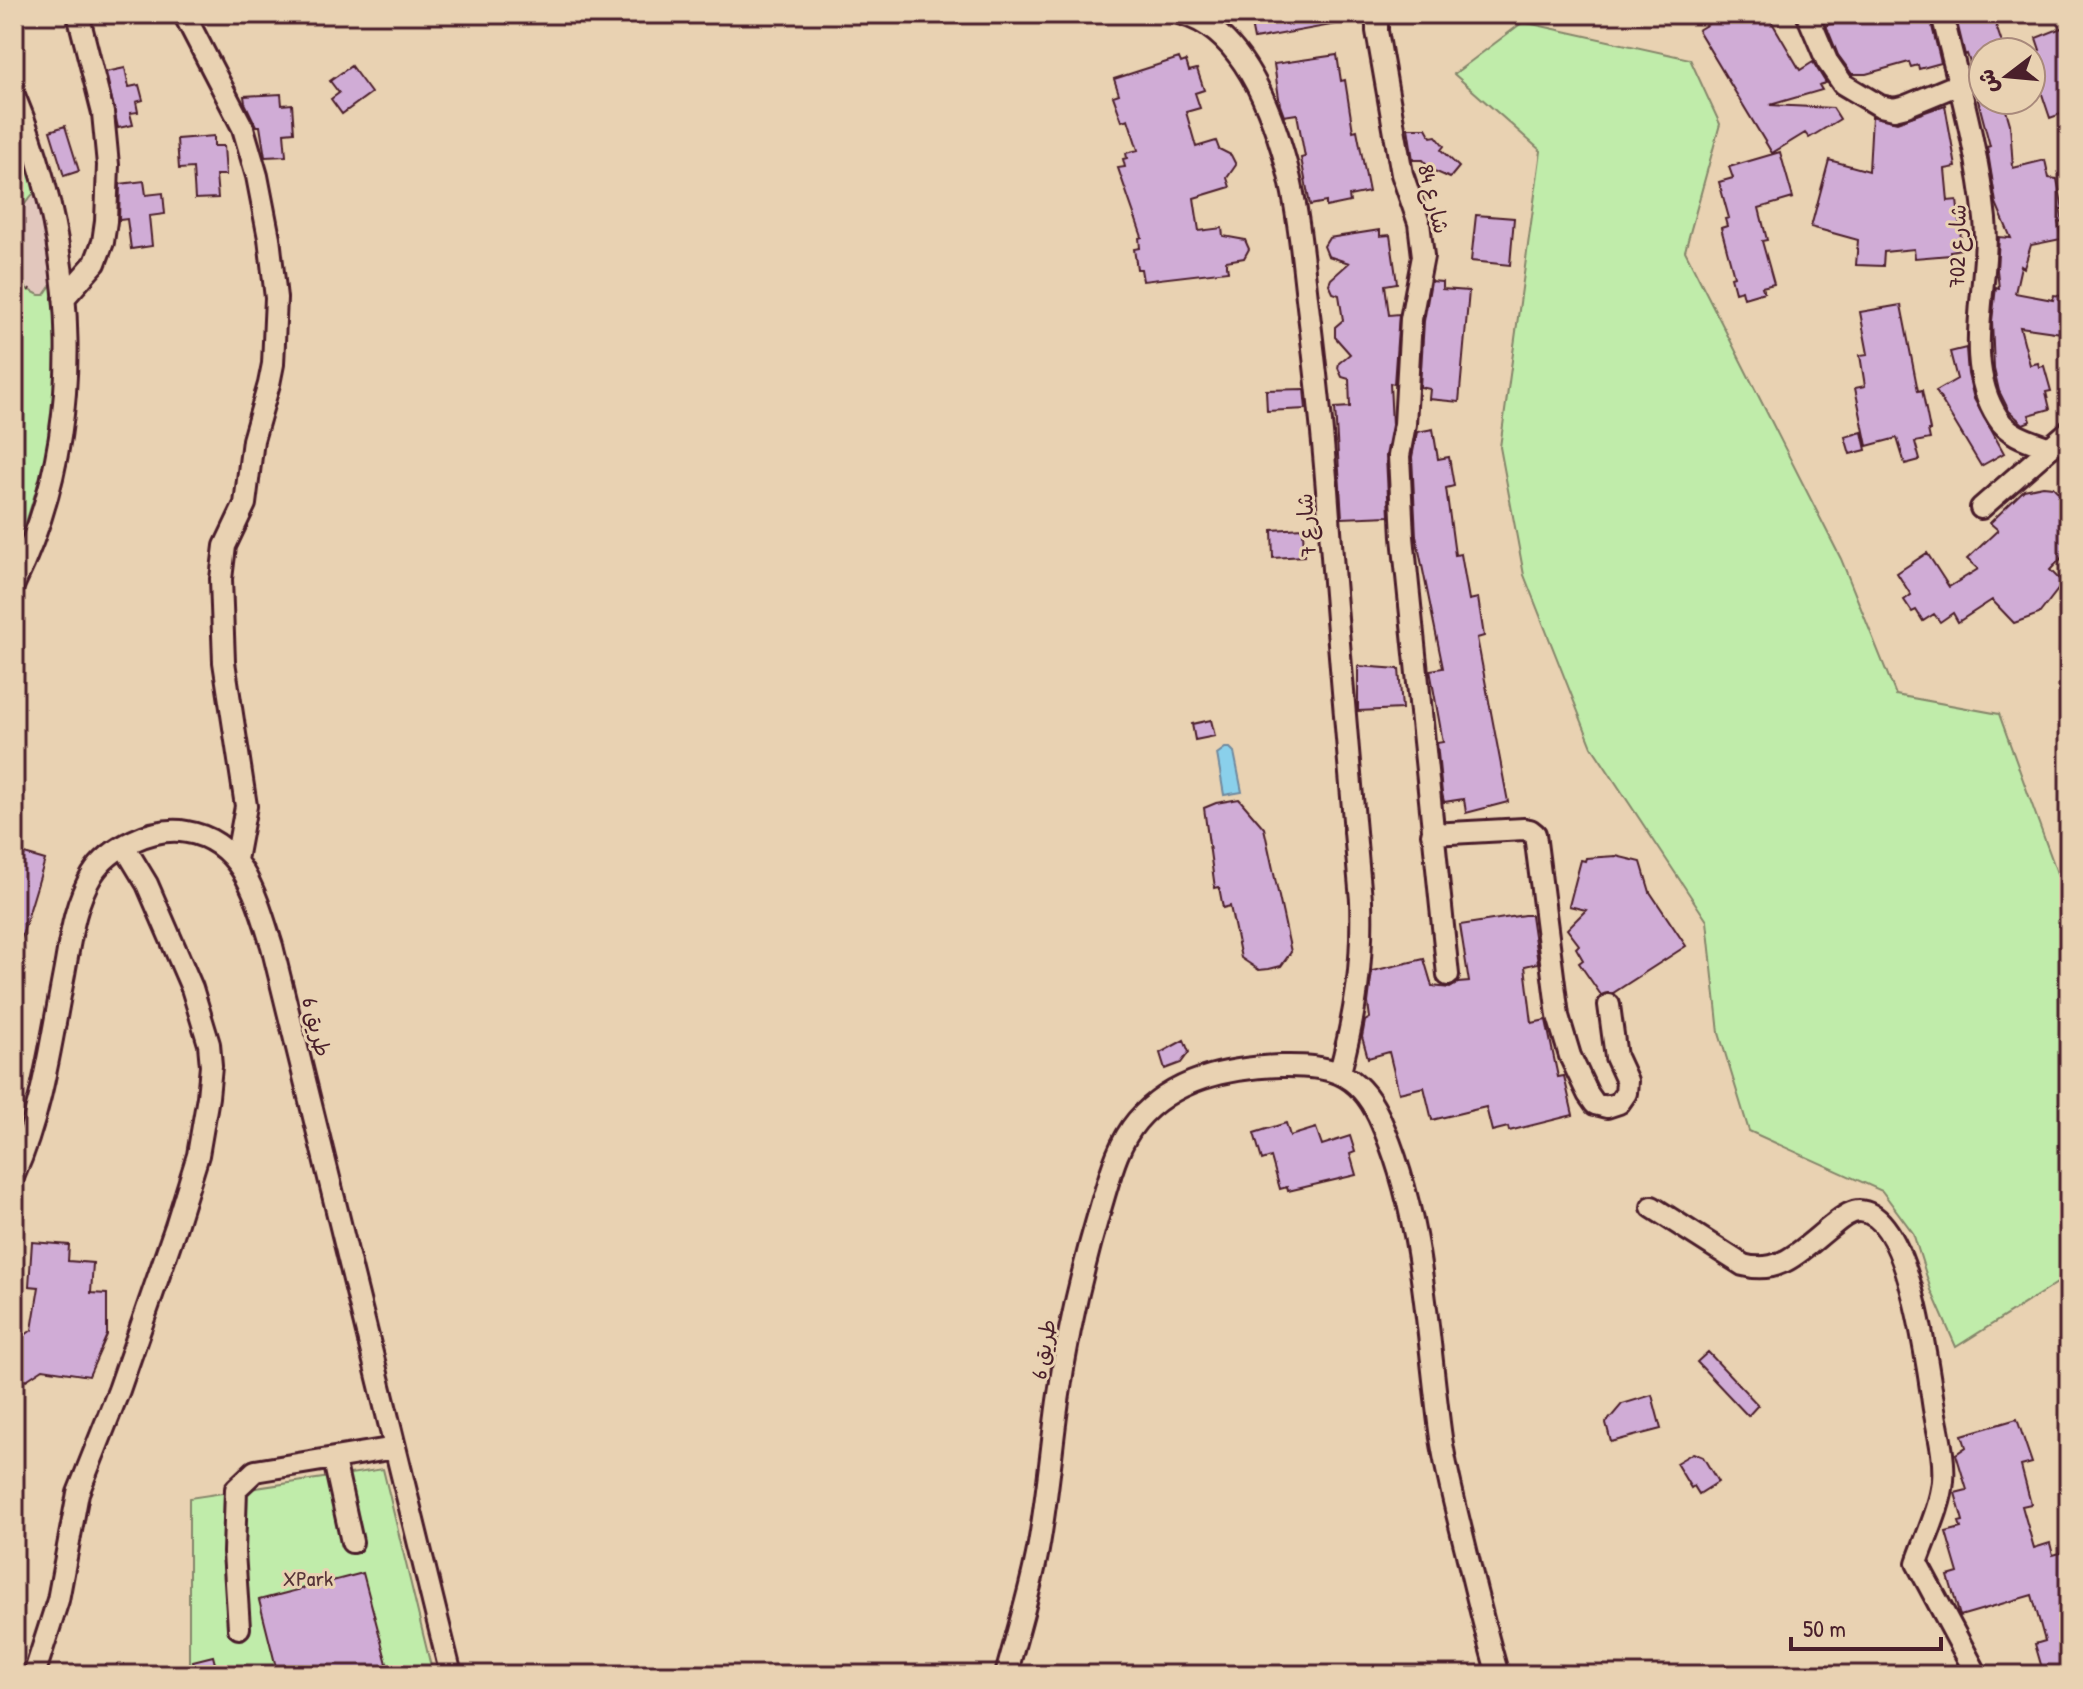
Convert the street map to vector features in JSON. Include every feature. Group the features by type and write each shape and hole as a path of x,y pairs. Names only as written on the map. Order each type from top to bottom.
{"street":[{"path":"64,298 95,263 103,242 106,221 108,165 103,113 78,14"},
{"path":"184,14 243,128 257,176 276,298 271,374 253,440 245,504 225,546 221,579 224,662 245,791 245,817 236,860"},
{"name":"شارع 7","path":"1182,14 1210,25 1235,49 1245,65 1272,123 1286,165 1295,207 1324,427 1361,900 1360,977 1340,1072"},
{"name":"شارع 84","path":"1377,14 1377,31 1402,174 1419,223 1423,256 1411,319 1408,396 1399,456 1403,537 1448,975"},
{"path":"1807,14 1827,61 1843,84 1880,106 1894,109 1906,106 1959,84"},
{"name":"شارع 702","path":"1942,14 1982,192 1986,243 1978,341 1986,391 1997,417 2008,430 2050,448"},
{"path":"14,95 48,195 58,246 68,362 60,441 43,511 14,584"},
{"path":"1981,508 2069,431"},
{"path":"1432,834 1524,829 1535,834 1558,1016 1570,1056 1588,1094 1595,1104 1607,1107 1619,1103 1626,1093 1627,1081 1616,1057 1609,1005"},
{"name":"طريق 6","path":"14,1175 36,1107 77,910 93,873 107,857 124,846 165,831 199,834 215,842 236,860 250,884 272,946 451,1675"},
{"path":"34,1675 58,1600 78,1493 123,1379 185,1198 198,1155 208,1097 211,1066 209,1044 196,1000 147,884 124,846"},
{"name":"طريق 6","path":"1006,1675 1038,1552 1073,1313 1088,1250 1116,1159 1136,1123 1150,1107 1164,1095 1207,1077 1239,1069 1279,1066 1314,1067 1340,1072"},
{"path":"1340,1072 1358,1084 1377,1113 1399,1165 1417,1241 1442,1444 1498,1675"},
{"path":"1652,1207 1743,1265 1755,1269 1780,1265 1842,1217 1859,1211 1876,1216 1887,1229 1913,1289 1922,1325 1943,1453 1943,1483 1917,1563 1977,1675"},
{"path":"239,1628 234,1552 236,1489 255,1471 395,1448"},
{"path":"334,1460 352,1542"}],"path":[{"path":"14,283 30,290"},
{"path":"14,283 23,298 14,294"}],"shaded area":[{"path":"14,126 42,210 58,312 14,561"}],"green space":[{"path":"1523,22 1690,59 1720,124 1685,251 1841,559 1896,695 1999,714 2069,906 2069,1279 2062,1280 1956,1347 1931,1290 1913,1233 1882,1191 1749,1131 1719,1033 1707,921 1592,747 1524,575 1500,447 1541,151 1454,74"},
{"path":"14,126 36,193 20,210 14,209"},
{"path":"14,282 44,295 53,282 58,312 53,436 14,561 14,294 22,297"},
{"name":"XPark","path":"383,1469 433,1675 189,1675 189,1498"}],"water":[{"path":"1225,748 1234,752 1242,792 1224,795 1217,754"}],"building":[{"path":"1257,14 1348,14 1348,22 1254,39 1251,24 1258,23"},
{"path":"1725,14 1767,14 1800,70 1813,62 1826,83 1819,85 1822,90 1770,105 1833,108 1840,119 1809,138 1805,133 1772,153 1698,30"},
{"path":"1880,14 1929,14 1941,63 1919,69 1918,65 1911,67 1909,62 1866,74 1852,74 1838,55 1826,25"},
{"path":"1955,14 1992,14 2000,36 1967,36 1965,55"},
{"path":"2069,25 2069,111 2050,118 2047,109 2047,36 2041,36"},
{"path":"1337,55 1341,81 1345,80 1353,131 1357,130 1369,192 1349,196 1350,202 1326,207 1326,202 1310,205 1297,114 1284,116 1274,64"},
{"path":"1179,58 1181,63 1186,61 1189,71 1197,69 1204,90 1195,93 1200,108 1186,112 1196,147 1216,141 1219,149 1231,155 1236,165 1227,178 1230,187 1194,198 1199,231 1222,228 1223,236 1245,240 1249,249 1244,258 1226,261 1228,271 1143,281 1141,269 1137,269 1134,249 1140,248 1139,238 1142,237 1118,168 1125,167 1123,159 1127,158 1126,153 1138,150 1128,119 1122,121 1113,96 1119,94 1114,79"},
{"path":"351,66 371,93 342,114 331,99 339,93 330,81"},
{"path":"125,68 129,87 139,85 143,100 136,102 138,112 130,113 133,125 118,128 106,72"},
{"path":"281,94 282,105 292,104 294,132 284,133 286,156 265,157 260,126 256,126 244,96"},
{"path":"1945,105 1956,167 1945,169 1948,201 1957,200 1962,249 1950,251 1950,255 1915,258 1914,249 1884,252 1883,266 1856,265 1858,240 1811,227 1829,160 1869,171 1872,116 1897,122"},
{"path":"1982,116 2008,116 2013,168 2045,160 2049,178 2057,179 2063,209 2060,209 2063,221 2058,222 2061,239 2031,245 2024,268 2021,266 2015,293 2053,300 2054,295 2069,297 2069,334 2020,327 2030,365 2038,363 2039,367 2044,366 2051,391 2046,392 2050,409 2029,415 2031,421 2023,424 2009,411 1999,391 1994,369 1992,321 1996,287 1999,288 1999,237 2011,238 1996,203 1987,147 1990,146"},
{"path":"65,126 79,171 64,176 50,131"},
{"path":"1408,128 1426,128 1431,137 1436,136 1444,146 1441,150 1459,167 1450,178 1432,170 1423,160 1413,160"},
{"path":"214,136 214,146 224,146 226,175 216,175 218,198 195,199 193,168 179,169 177,139"},
{"path":"1780,152 1793,198 1759,208 1767,240 1762,241 1774,284 1762,287 1764,292 1744,298 1742,290 1735,292 1731,277 1734,276 1721,228 1727,226 1725,219 1729,218 1719,182 1733,178 1729,167"},
{"path":"144,181 146,195 163,193 165,214 149,216 152,246 131,249 127,219 119,220 120,184"},
{"path":"1476,215 1514,218 1510,265 1471,261"},
{"path":"1380,230 1380,236 1390,235 1397,283 1385,285 1389,315 1399,314 1394,384 1390,383 1392,425 1386,456 1389,516 1342,518 1335,408 1350,407 1349,379 1342,377 1338,368 1339,363 1350,354 1335,337 1335,327 1343,320 1339,295 1333,293 1329,284 1349,263 1328,256 1324,246 1329,238"},
{"path":"1431,281 1442,282 1442,289 1469,291 1459,402 1429,399 1430,389 1420,387 1424,321"},
{"path":"1901,305 1918,391 1922,390 1930,430 1930,439 1915,442 1920,460 1905,464 1897,438 1867,446 1855,388 1865,386 1860,355 1868,354 1860,312"},
{"path":"1966,348 1974,399 2004,453 1981,466 1936,391 1957,379 1950,352"},
{"path":"1304,389 1306,409 1267,411 1266,390"},
{"path":"1433,429 1438,459 1449,457 1454,486 1446,488 1455,555 1461,554 1469,600 1478,598 1484,636 1477,638 1508,802 1466,813 1464,799 1444,802 1442,793 1437,743 1443,742 1430,670 1443,668 1416,536 1412,457 1417,432"},
{"path":"1862,432 1866,450 1850,454 1845,437"},
{"path":"2053,487 2069,503 2069,550 2050,570 2063,583 2039,614 2014,623 1992,600 1958,622 1953,613 1940,622 1934,614 1923,621 1916,610 1912,612 1904,600 1911,595 1897,573 1927,553 1949,587 1978,569 1967,559 1998,530 1990,523 2024,490"},
{"path":"1303,528 1304,556 1273,558 1272,530"},
{"path":"1358,666 1399,669 1402,709 1358,711"},
{"path":"1211,720 1215,736 1195,740 1192,724"},
{"path":"1239,799 1264,828 1291,952 1281,966 1269,969 1259,970 1241,958 1230,906 1223,908 1219,887 1215,888 1204,808"},
{"path":"14,851 45,860 18,949 14,949"},
{"path":"1616,856 1641,862 1650,892 1686,946 1613,993 1601,995 1579,963 1583,960 1576,948 1579,945 1567,929 1586,910 1569,906 1581,860"},
{"path":"1531,915 1538,963 1525,966 1532,1023 1546,1020 1558,1077 1564,1076 1573,1115 1509,1131 1508,1127 1492,1131 1486,1107 1432,1120 1424,1087 1399,1093 1389,1052 1368,1058 1362,1037 1365,1021 1370,1018 1368,1003 1372,971 1424,959 1432,986 1450,988 1469,982 1460,925"},
{"path":"1184,1040 1189,1052 1181,1063 1165,1069 1160,1053"},
{"path":"1286,1123 1290,1136 1316,1128 1322,1145 1350,1136 1355,1152 1350,1154 1356,1175 1288,1191 1287,1187 1280,1189 1271,1157 1262,1160 1254,1133"},
{"path":"32,1242 69,1245 68,1261 93,1263 91,1293 107,1294 107,1335 89,1376 43,1369 14,1388 14,1343 32,1330 39,1287 29,1286"},
{"path":"1708,1352 1758,1405 1748,1416 1697,1362"},
{"path":"1652,1395 1661,1429 1611,1442 1606,1423 1622,1404"},
{"path":"2017,1419 2032,1463 2021,1466 2031,1504 2022,1506 2034,1548 2050,1543 2053,1555 2064,1552 2069,1571 2069,1675 2044,1675 2035,1644 2045,1641 2032,1595 1960,1616 1948,1576 1958,1573 1946,1532 1961,1528 1959,1522 1963,1521 1955,1493 1967,1490 1956,1454 1966,1447 1962,1435"},
{"path":"1693,1453 1703,1457 1718,1482 1699,1494 1694,1486 1691,1488 1676,1463"},
{"path":"363,1573 390,1675 278,1675 259,1600"},
{"path":"213,1656 218,1675 197,1675 193,1661"}]}
